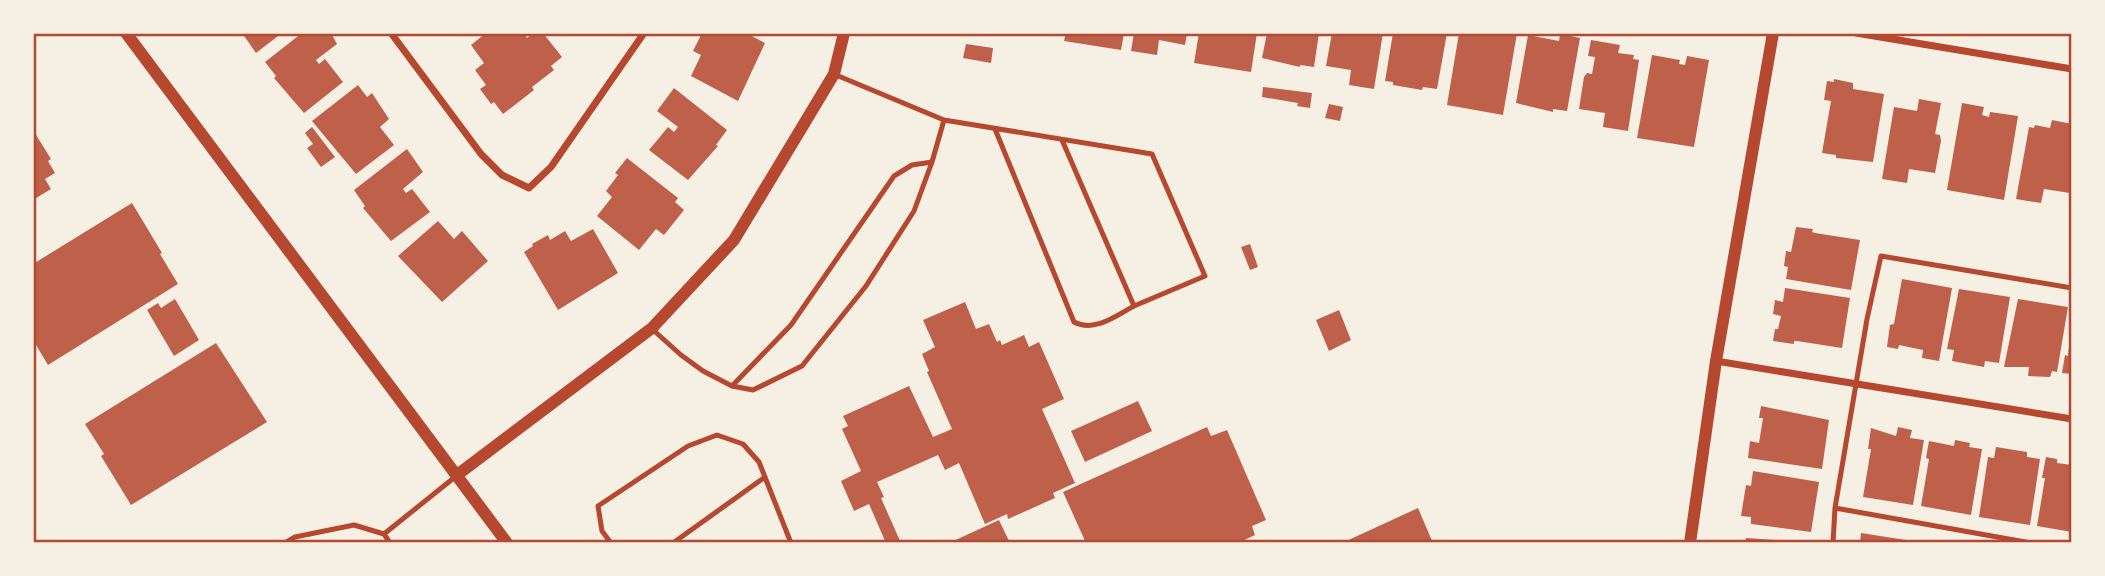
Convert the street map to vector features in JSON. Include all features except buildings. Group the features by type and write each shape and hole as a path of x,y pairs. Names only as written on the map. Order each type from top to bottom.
{"street":[{"path":"126,33 507,543"},
{"path":"391,33 481,155 502,175 529,188 551,167 644,33"},
{"path":"457,475 652,328 734,240 834,74 844,33"},
{"path":"1690,543 1716,361 1773,33"},
{"path":"1856,33 2072,69"},
{"path":"1716,361 2072,419"}],"lane":[{"path":"834,74 944,120 1152,154 1205,276 1098,324 1084,326 1074,322 995,129"},
{"path":"652,328 703,371 732,386 753,390 802,366 866,286 914,211 944,120"},
{"path":"1062,139 1134,306"},
{"path":"732,386 791,325 894,176 912,166 932,162"},
{"path":"1833,543 1835,508 1881,256 2072,288"},
{"path":"611,543 602,531 598,506 688,446 717,435 743,444 759,462 791,543"},
{"path":"384,534 457,475"},
{"path":"673,543 765,477"},
{"path":"1835,508 2031,543"},
{"path":"285,543 295,537 354,526 384,534 390,543"}]}
